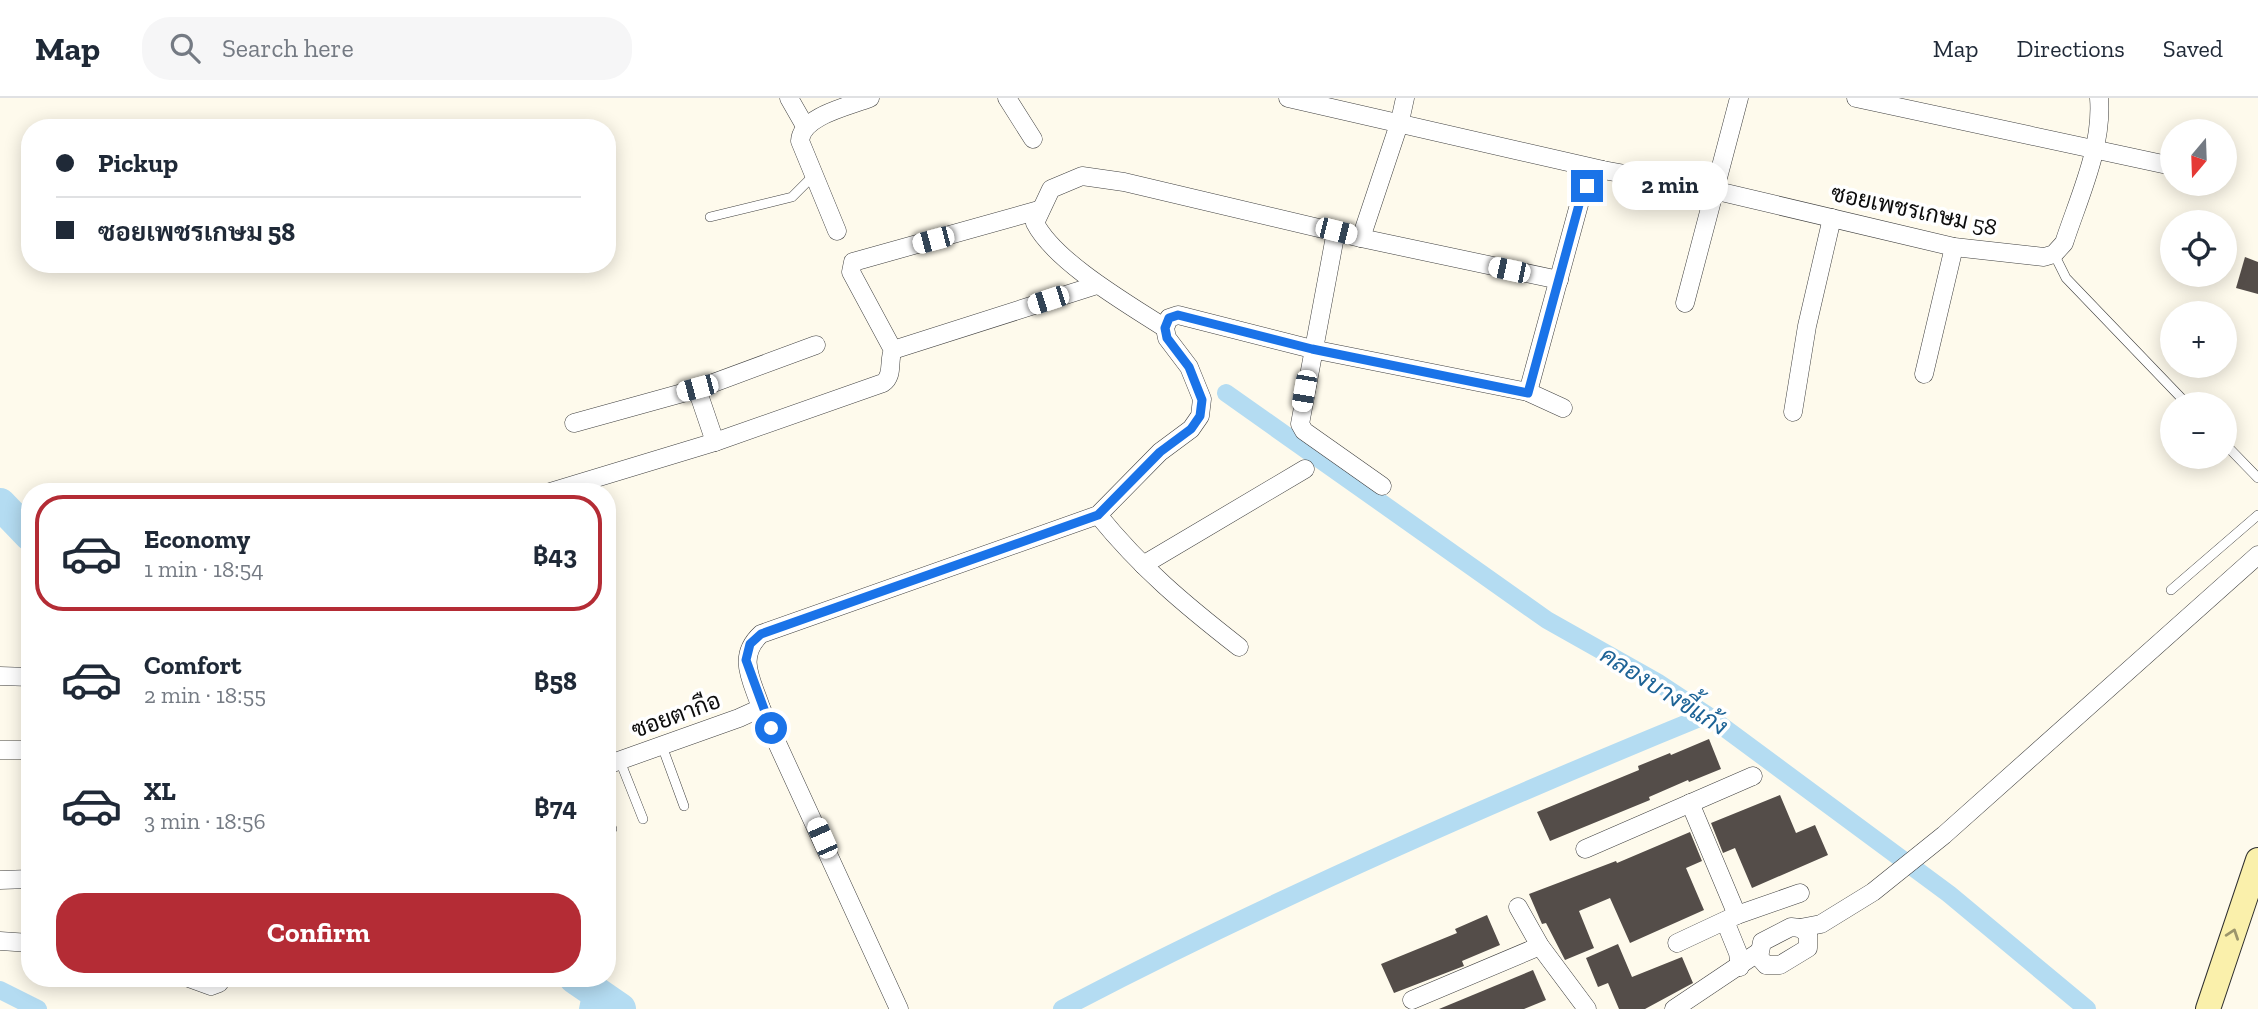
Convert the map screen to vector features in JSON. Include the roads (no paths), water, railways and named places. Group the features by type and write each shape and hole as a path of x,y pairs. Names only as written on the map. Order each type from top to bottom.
{"main road":[{"path":"2210,1004 2258,860"}],"street":[{"path":"789,98 805,126"},
{"path":"837,231 800,141 805,126 812,120 870,98"},
{"path":"1007,98 1033,139"},
{"name":"ซอยเพชรเกษม 58","path":"1288,98 1400,121 1602,170 1713,190 1954,247 2044,257 2053,254"},
{"path":"1361,238 1400,121 1405,98"},
{"path":"1685,303 1739,98"},
{"path":"1856,98 2160,163"},
{"path":"2053,254 2064,243 2094,149 2101,121 2099,98"},
{"path":"1528,393 1580,201 1587,186 1602,170"},
{"path":"1165,328 1097,285 1041,235 1035,223 1051,189 1082,176 1124,182 1559,281"},
{"path":"893,350 851,272 853,262 1039,210"},
{"path":"1793,412 1807,326 1832,218"},
{"path":"1336,231 1300,424 1304,431 1382,486"},
{"path":"1924,374 1954,247"},
{"path":"580,483 715,442 883,383 889,375 893,350 1097,285"},
{"path":"899,1009 761,708 746,660 750,644 761,634 1098,515 1160,452 1191,429 1200,416 1202,400 1189,367 1167,338 1165,328 1169,318 1178,315 1312,349 1528,393 1563,408"},
{"path":"574,423 697,388 816,345"},
{"path":"697,388 715,442"},
{"path":"1143,565 1305,469"},
{"path":"1098,515 1171,593 1239,647"},
{"path":"1805,936 1873,892 1944,835 2258,555"},
{"path":"0,676 21,677"},
{"name":"ซอยตากือ","path":"616,762 761,708"},
{"path":"0,750 21,750"},
{"path":"1585,849 1753,776"},
{"path":"1690,803 1731,918 1738,953 1752,962 1780,965 1805,952 1805,936"},
{"path":"0,880 21,879"},
{"path":"1677,943 1731,918 1800,893"},
{"path":"1518,907 1540,946 1587,1009"},
{"path":"1674,1009 1752,962 1766,939 1791,927 1805,936"},
{"path":"0,941 21,942"},
{"path":"1412,1000 1540,946"}],"lane":[{"path":"710,217 792,197 814,175"},
{"path":"2053,254 2066,278 2175,392"},
{"path":"2237,456 2258,478"},
{"path":"2171,590 2258,515"},
{"path":"662,746 684,806"},
{"path":"616,767 643,819"}],"waterway":[{"name":"คลองบางขี้แก้ง","path":"1226,393 1547,620 1657,682 1707,715 1949,894 2087,1009"},
{"path":"0,504 21,526"},
{"path":"1062,1009 1381,854 1707,715"},
{"path":"588,987 620,1009"},
{"path":"0,990 38,1009"},
{"path":"588,1009 592,990"}]}
